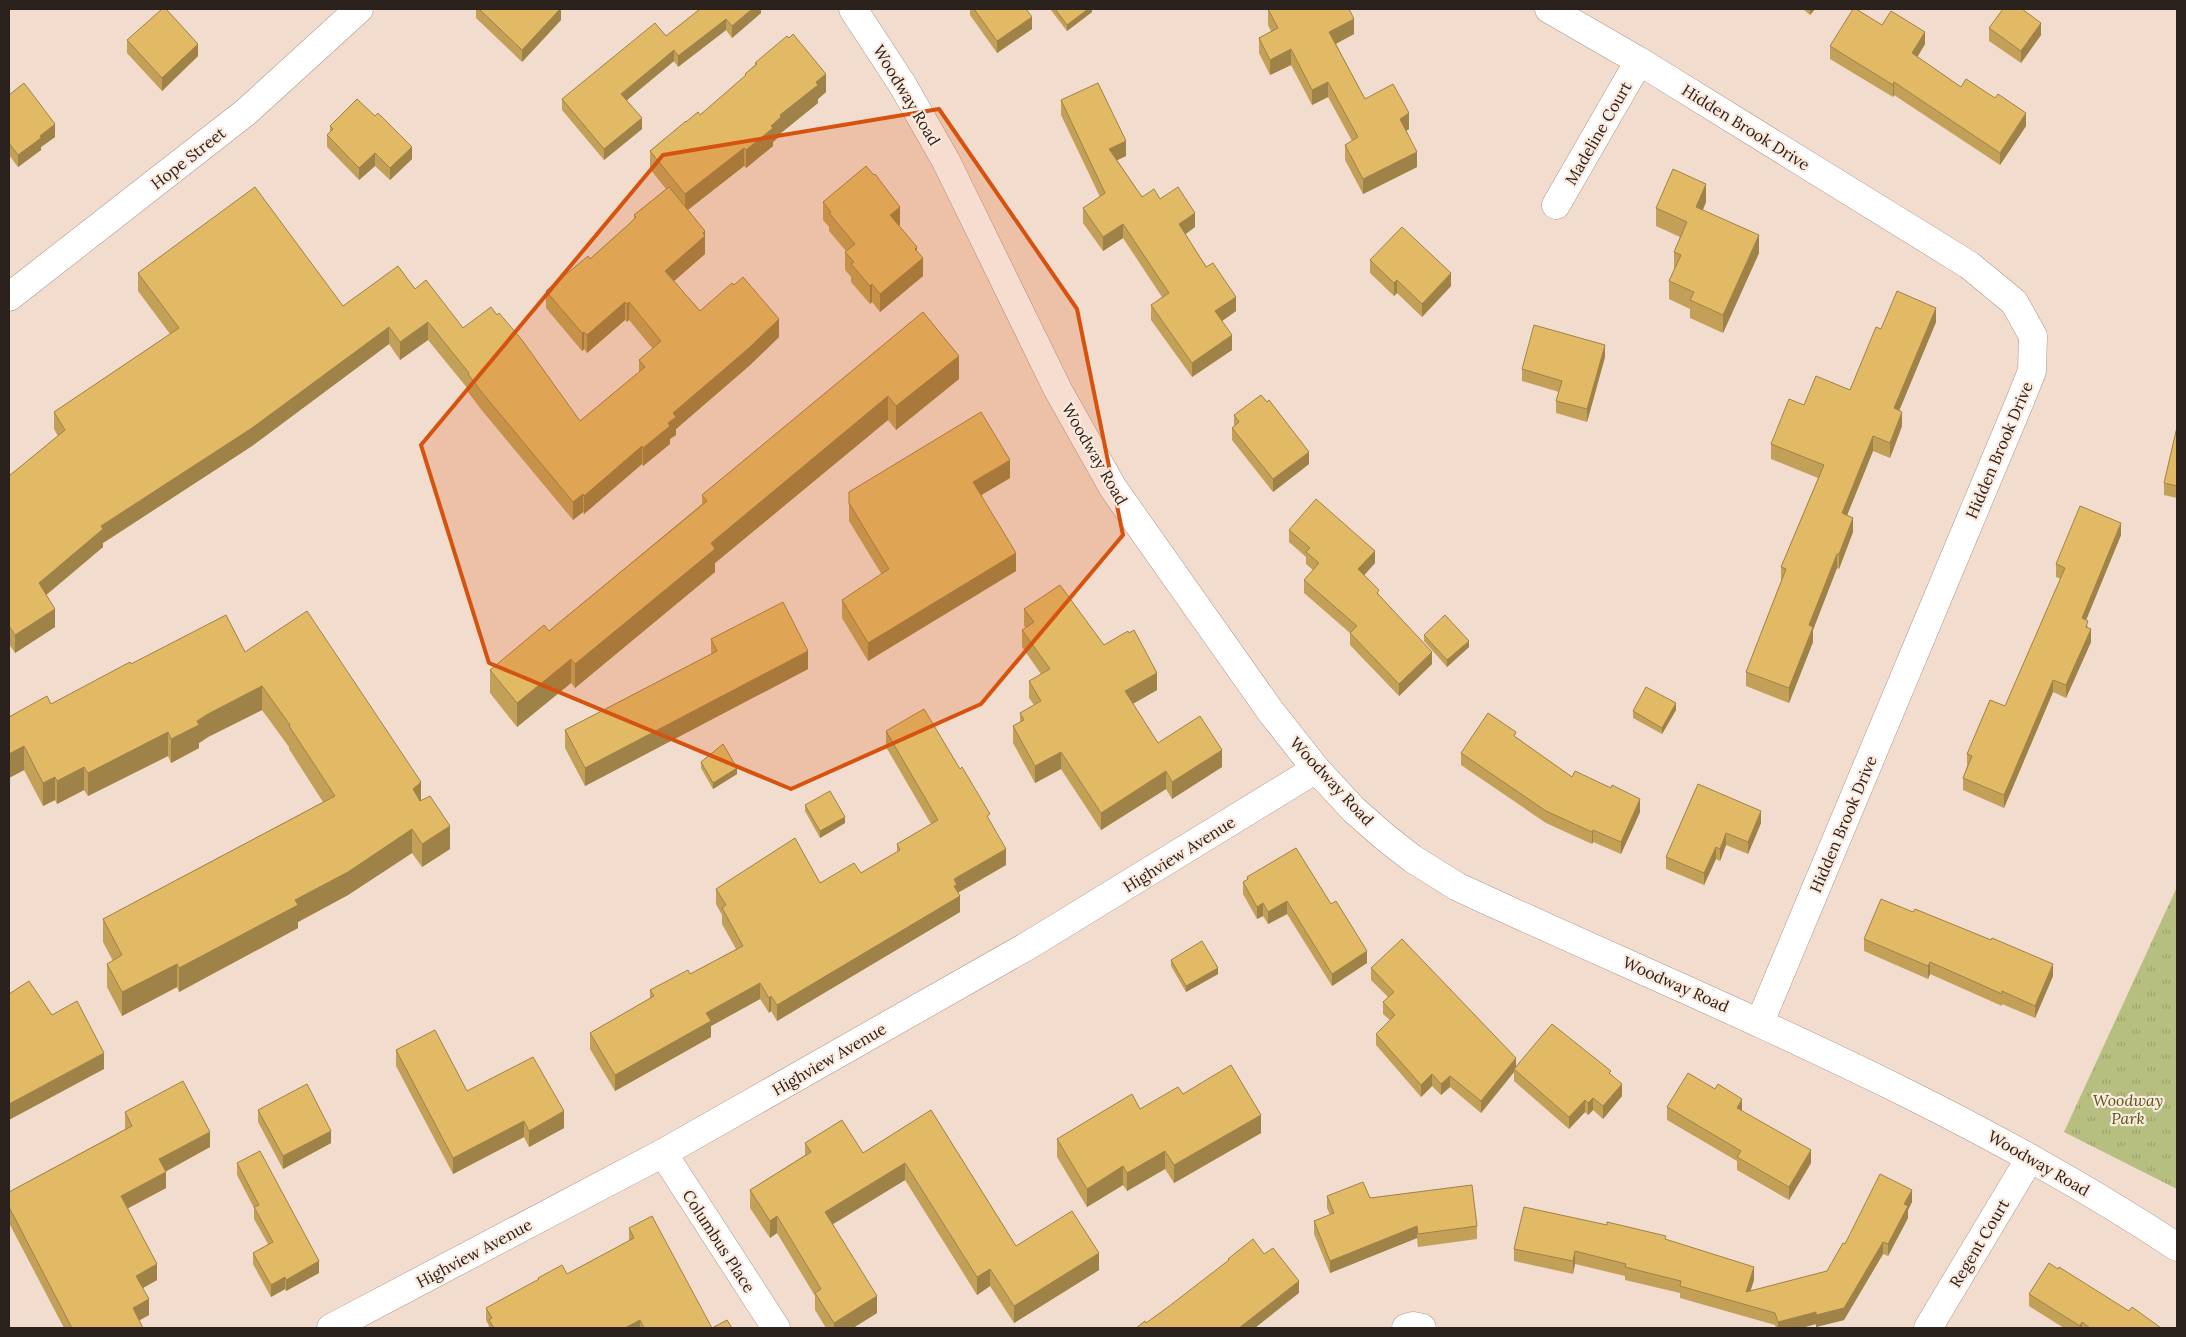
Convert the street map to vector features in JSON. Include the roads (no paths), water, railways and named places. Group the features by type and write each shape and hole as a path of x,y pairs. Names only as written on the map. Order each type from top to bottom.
{"street":[{"name":"Hope Street","path":"9,297 246,112 359,9"},
{"name":"Woodway Road","path":"853,9 902,84 946,161 1058,390 1113,488 1271,712 1316,769 1360,815 1413,859 1436,874 1503,908 1760,1022 1941,1109 2030,1158 2134,1219 2177,1247"},
{"name":"Hidden Brook Drive","path":"1549,9 1639,61 1969,265 2014,302 2033,336 2032,371 2023,394 1760,1022"},
{"name":"Madeline Court","path":"1556,205 1639,61"},
{"name":"Highview Avenue","path":"331,1328 663,1153 1030,945 1316,769"},
{"name":"Columbus Place","path":"663,1153 776,1328"},
{"name":"Regent Court","path":"1928,1328 2030,1158"},
{"path":"1406,1328 1414,1326 1422,1328"}],"park label":[{"name":"Woodway Park","path":"2128,1109"}]}
